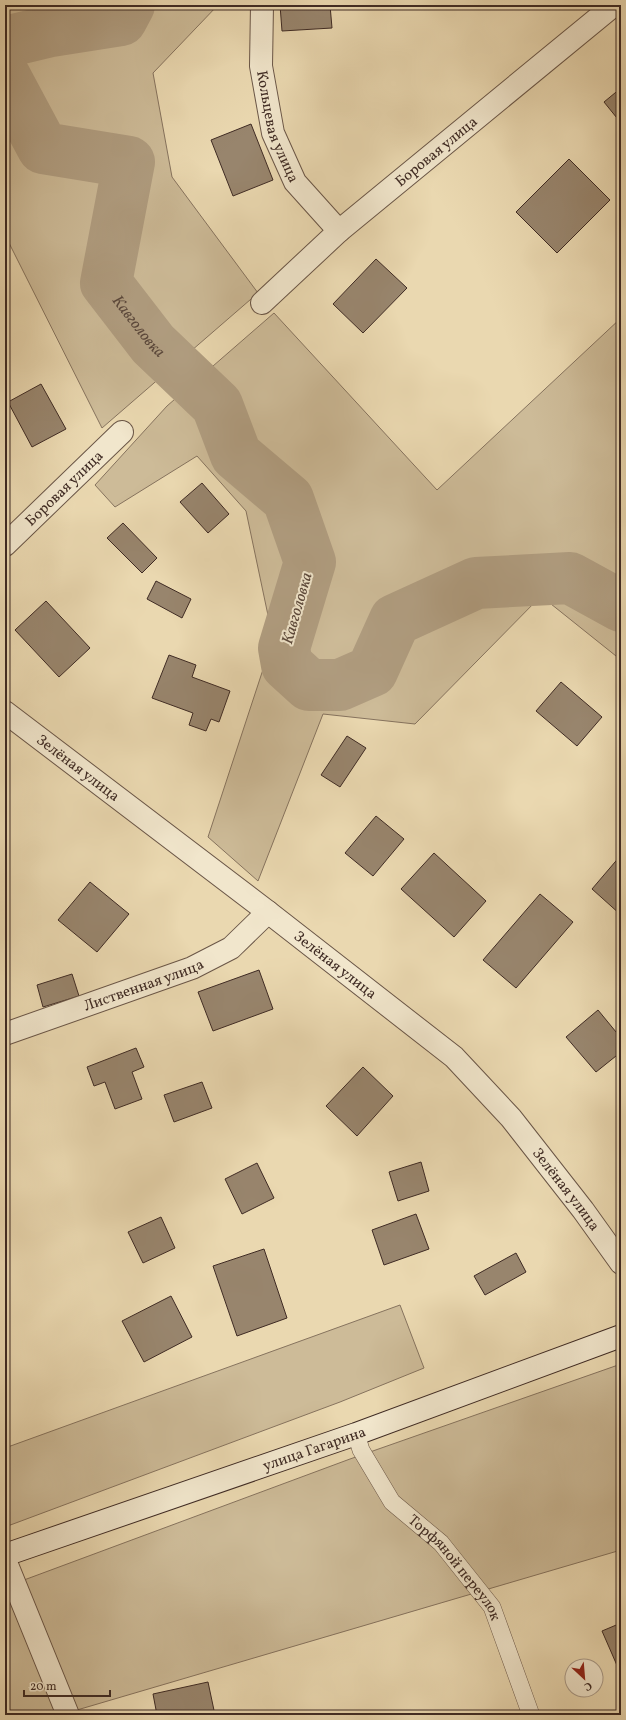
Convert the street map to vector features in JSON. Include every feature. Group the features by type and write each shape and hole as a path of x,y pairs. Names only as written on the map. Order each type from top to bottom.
{"street":[{"name":"Кольцевая улица","path":"262,5 261,66 273,133 295,182 339,231"},
{"name":"Боровая улица","path":"262,303 339,231 614,5"},
{"name":"Боровая улица","path":"5,545 122,432"},
{"name":"Зелёная улица","path":"5,712 268,912 454,1057 511,1118 583,1210 621,1264"},
{"name":"Лиственная улица","path":"5,1034 192,968 231,948 268,912"},
{"name":"улица Гагарина","path":"5,1554 356,1434 621,1336"},
{"path":"5,1560 68,1715"}],"lane":[{"name":"Торфяной переулок","path":"356,1434 361,1450 392,1502 441,1543 492,1607 531,1715"}],"shaded area":[{"path":"5,5 218,5 153,73 172,177 258,293 102,428 5,235"},
{"path":"274,313 437,490 621,318 621,660 541,596 415,724 323,714 258,881 208,837 273,639 246,511 197,456 115,507 95,485 167,406"},
{"path":"400,1305 424,1368 340,1402 5,1527 5,1448"},
{"path":"621,1364 621,1550 77,1710 24,1580 350,1459"},
{"path":"5,1590 57,1715 5,1715"}],"building":[{"path":"280,5 330,5 332,28 282,31"},
{"path":"621,88 621,123 604,102"},
{"path":"251,124 273,180 233,196 211,140"},
{"path":"569,159 610,200 557,253 516,212"},
{"path":"376,259 407,288 363,333 333,304"},
{"path":"41,384 66,429 32,447 8,402"},
{"path":"202,483 229,514 208,533 180,502"},
{"path":"123,523 157,558 142,573 107,538"},
{"path":"156,581 191,599 182,618 147,599"},
{"path":"46,601 90,648 59,677 15,630"},
{"path":"169,655 196,665 192,677 230,691 219,722 211,719 206,731 189,725 193,713 152,698"},
{"path":"561,682 602,717 577,746 536,711"},
{"path":"347,736 366,748 340,787 321,775"},
{"path":"376,816 404,839 373,876 345,853"},
{"path":"434,853 486,901 454,937 401,889"},
{"path":"621,855 621,915 592,889"},
{"path":"90,882 129,914 97,952 58,920"},
{"path":"540,894 573,922 516,988 483,960"},
{"path":"259,970 273,1009 213,1031 198,992"},
{"path":"72,974 79,996 43,1007 37,985"},
{"path":"598,1010 621,1038 621,1052 596,1072 566,1037"},
{"path":"136,1048 144,1067 132,1072 142,1099 115,1109 105,1082 94,1086 87,1067"},
{"path":"363,1067 393,1096 357,1136 326,1106"},
{"path":"202,1082 212,1108 174,1122 164,1095"},
{"path":"421,1162 429,1191 398,1201 389,1172"},
{"path":"257,1163 274,1198 242,1214 225,1179"},
{"path":"416,1214 429,1249 384,1265 372,1230"},
{"path":"161,1217 175,1248 143,1263 128,1232"},
{"path":"264,1249 287,1318 237,1336 213,1266"},
{"path":"516,1253 526,1272 485,1295 474,1276"},
{"path":"171,1296 192,1337 144,1362 122,1321"},
{"path":"621,1623 621,1670 619,1670 602,1631"},
{"path":"208,1682 215,1715 157,1715 153,1694"}],"waterway":[{"name":"Кавголовка","path":"5,42 51,31 121,20 129,5"},
{"name":"Кавголовка","path":"5,77 43,148 129,162 106,283 153,344 217,405 236,455 288,499 310,562 284,648 287,665 309,685 340,685 372,671 395,620 476,583 570,578 621,606"}]}
